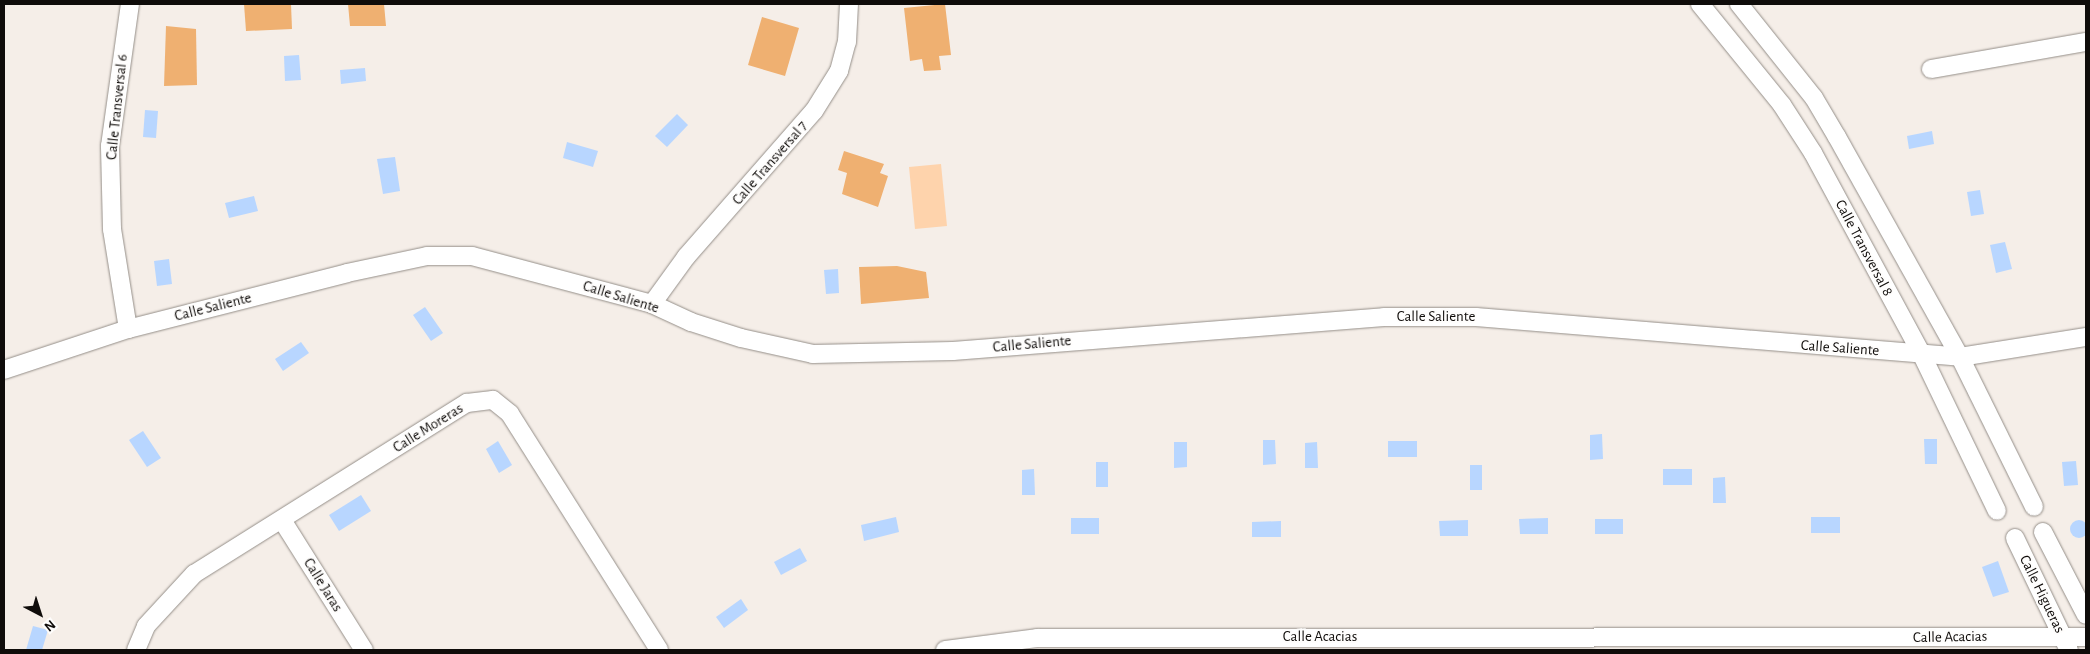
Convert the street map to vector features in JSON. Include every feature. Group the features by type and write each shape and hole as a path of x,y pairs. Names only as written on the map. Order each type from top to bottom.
{"street":[{"name":"Calle Transversal 6","path":"128,329 112,229 110,146 130,4"},
{"name":"Calle Transversal 7","path":"652,304 686,257 814,111 839,71 847,42 849,4"},
{"name":"Calle Transversal 8","path":"1700,4 1782,105 1921,353 1996,511"},
{"name":"Calle Transversal 8","path":"1739,4 1814,98 1960,357 2034,508"},
{"path":"1931,69 2086,42"},
{"name":"Calle Saliente","path":"4,370 128,329 347,272 427,256 472,256 652,304 691,322 741,338 813,354 953,351 1384,317 1476,317 1960,357 2086,336"},
{"name":"Calle Moreras","path":"136,650 146,626 194,574 467,403 493,400 510,414 659,650"},
{"name":"Calle Jaras","path":"282,520 364,650"},
{"name":"Calle Higueras","path":"2043,532 2086,615"},
{"name":"Calle Higueras","path":"2015,538 2066,643"},
{"name":"Calle Acacias","path":"945,650 1037,638 1316,644 1680,645 2066,643 2086,637"}],"shaded area":[{"path":"941,164 947,226 915,229 909,167"}],"water":[{"path":"299,55 301,80 285,81 284,56"},
{"path":"365,68 366,81 341,84 340,70"},
{"path":"145,110 158,111 156,138 143,137"},
{"path":"677,114 688,125 667,147 655,136"},
{"path":"1932,131 1934,144 1909,149 1907,136"},
{"path":"567,142 598,151 593,167 563,158"},
{"path":"395,157 400,191 383,194 377,159"},
{"path":"1980,190 1984,214 1971,216 1967,192"},
{"path":"254,196 258,211 229,218 225,203"},
{"path":"2005,242 2012,269 1996,273 1990,245"},
{"path":"169,259 172,284 157,286 154,261"},
{"path":"838,269 839,293 826,294 824,270"},
{"path":"425,307 443,333 431,341 413,315"},
{"path":"301,342 309,353 283,371 275,359"},
{"path":"143,431 161,458 147,467 129,440"},
{"path":"1602,434 1603,459 1590,460 1590,435"},
{"path":"1924,439 1937,439 1937,464 1925,464"},
{"path":"1263,440 1275,440 1276,464 1263,465"},
{"path":"498,441 512,465 499,473 486,449"},
{"path":"1388,441 1417,441 1417,457 1388,457"},
{"path":"1174,442 1187,442 1187,467 1174,468"},
{"path":"1317,442 1318,468 1305,468 1305,443"},
{"path":"2076,461 2078,485 2064,486 2062,462"},
{"path":"1096,462 1108,462 1108,487 1096,487"},
{"path":"1470,465 1482,465 1482,490 1470,490"},
{"path":"1034,469 1035,495 1022,495 1022,470"},
{"path":"1663,469 1692,469 1692,485 1663,485"},
{"path":"1725,477 1726,503 1713,503 1713,478"},
{"path":"361,495 371,511 339,531 329,515"},
{"path":"896,517 899,532 864,541 861,525"},
{"path":"1811,517 1840,517 1840,533 1811,533"},
{"path":"1071,518 1099,518 1099,534 1071,534"},
{"path":"1548,518 1548,534 1520,534 1519,519"},
{"path":"1595,519 1623,519 1623,534 1595,534"},
{"path":"1468,520 1468,536 1440,536 1439,521"},
{"path":"2079,520 2085,523 2088,529 2085,535 2079,538 2073,535 2070,529 2073,523"},
{"path":"1281,521 1281,537 1252,537 1252,522"},
{"path":"800,548 807,561 781,575 774,562"},
{"path":"1998,561 2009,592 1993,597 1982,567"},
{"path":"741,599 748,610 724,628 716,617"},
{"path":"33,626 48,630 42,650 26,650"}],"building":[{"path":"244,4 291,4 292,29 246,31"},
{"path":"348,4 384,4 386,26 350,26"},
{"path":"945,4 951,55 939,56 941,70 924,71 922,59 910,61 904,8"},
{"path":"762,17 799,28 785,76 748,65"},
{"path":"166,26 196,29 197,85 164,86"},
{"path":"844,151 884,164 880,173 888,176 878,207 842,194 847,173 838,170"},
{"path":"897,266 926,272 929,298 861,304 859,267"}]}
